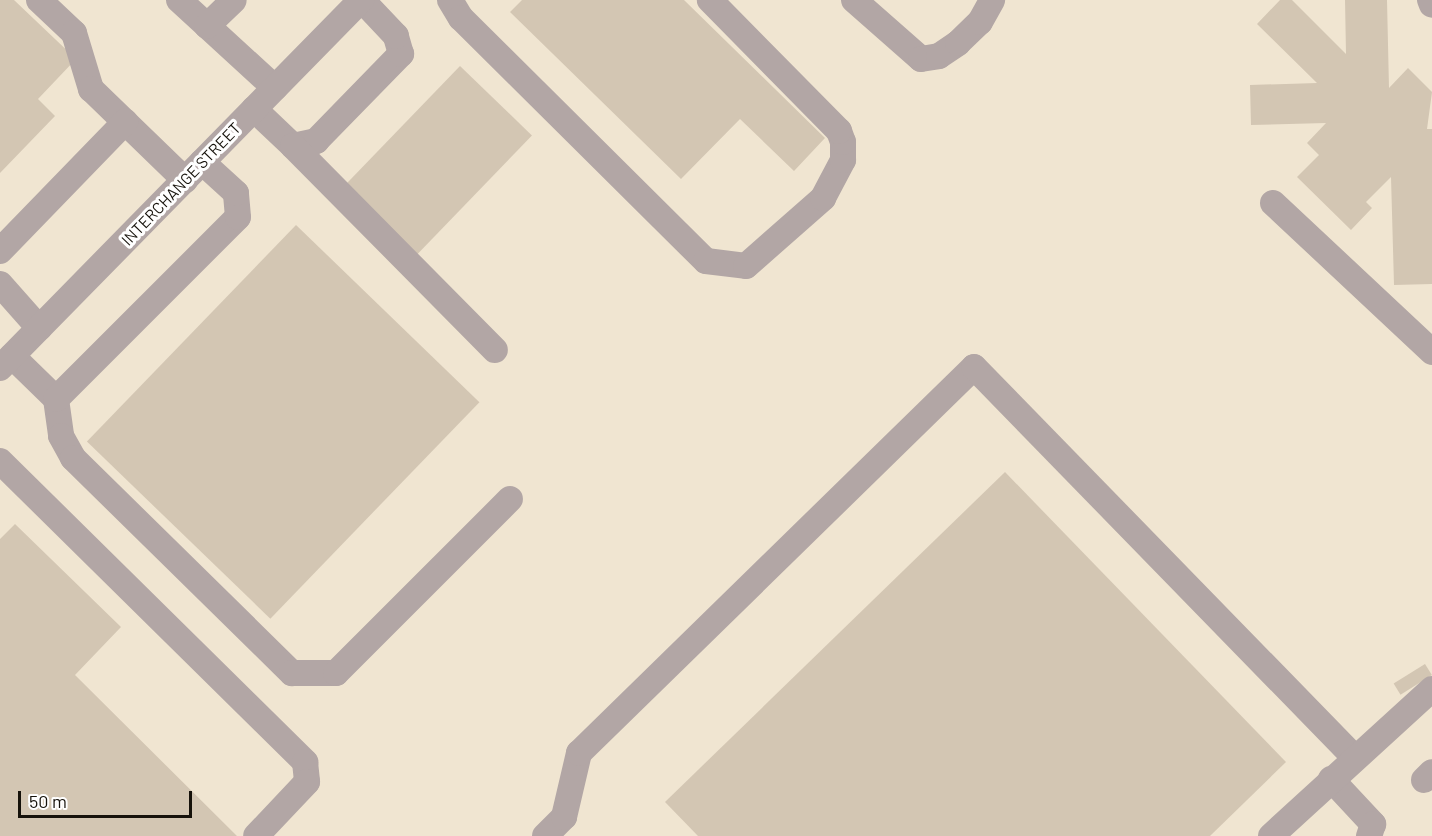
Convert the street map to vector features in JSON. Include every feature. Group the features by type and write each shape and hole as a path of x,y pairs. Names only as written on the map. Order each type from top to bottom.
{"street":[{"path":"39,0 74,33 91,89 185,180"},
{"path":"179,0 274,88"},
{"path":"207,26 234,0"},
{"path":"293,146 316,141 401,54 396,36 362,0"},
{"name":"INTERCHANGE STREET","path":"6,362 362,0"},
{"path":"455,2 706,261 746,266 823,198 843,160 843,142 839,131 710,0"},
{"path":"854,0 921,59 939,56 958,43 980,22 992,0"},
{"path":"1430,0 1432,5"},
{"path":"254,109 495,350"},
{"path":"0,251 125,122"},
{"path":"56,399 238,217 236,194 202,162"},
{"path":"1273,203 1432,351"},
{"path":"0,284 39,328"},
{"path":"6,362 56,399 61,436 74,458 292,673 336,673 510,499"},
{"path":"545,836 564,817 579,753 974,367 1354,757"},
{"path":"0,461 305,762 307,782 256,836"},
{"path":"1271,836 1354,757 1432,689"},
{"path":"1331,778 1373,824 1369,836"}],"building":[{"path":"0,0 14,0 76,59 38,99 55,116 0,173"},
{"path":"522,0 684,0 825,138 794,171 740,119 681,179 510,12"},
{"path":"1280,0 1292,0 1346,54 1345,0 1387,0 1389,88 1408,68 1432,92 1427,129 1432,129 1432,284 1394,285 1391,177 1366,202 1372,208 1351,230 1297,177 1319,155 1307,143 1326,123 1251,125 1250,85 1317,83 1257,24"},
{"path":"460,66 532,135 417,255 345,185"},
{"path":"296,225 479,402 270,619 87,442"},
{"path":"1005,472 1286,762 1210,836 698,836 665,802"},
{"path":"15,524 121,627 75,675 237,836 0,836 0,539"},
{"path":"1425,664 1432,675 1401,695 1394,684"}]}
